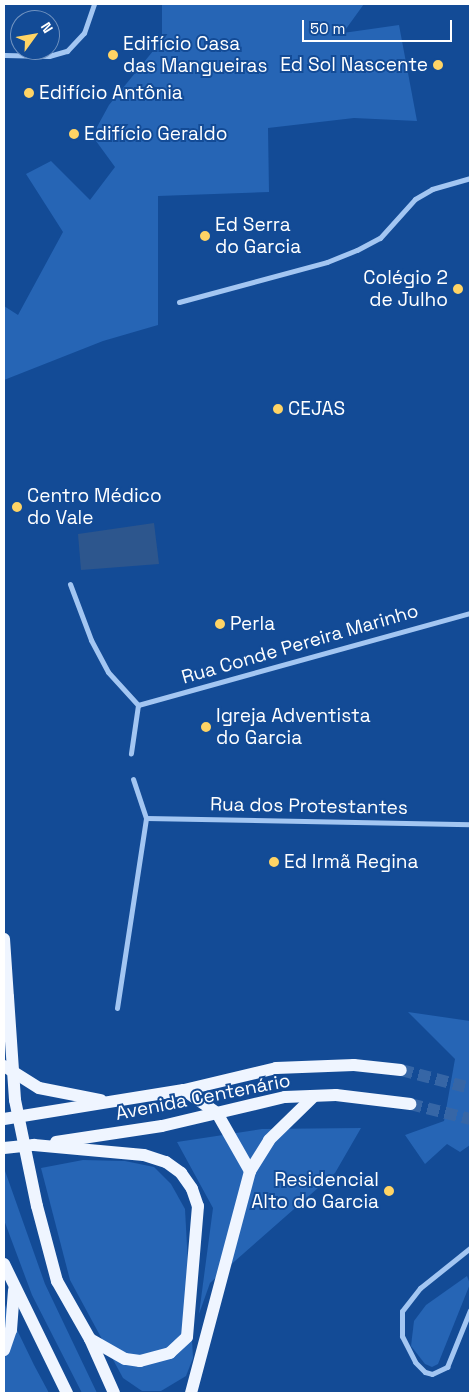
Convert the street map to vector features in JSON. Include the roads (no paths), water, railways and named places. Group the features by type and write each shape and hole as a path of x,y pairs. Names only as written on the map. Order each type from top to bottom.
{"main road":[{"path":"4,939 15,1100 57,1281 90,1339 114,1393"},
{"name":"Avenida Centenário","path":"4,1119 184,1090 276,1068 354,1064 401,1070"},
{"path":"4,1066 39,1088 66,1096 116,1102"},
{"path":"184,1090 217,1113 250,1171"},
{"name":"Avenida Centenário","path":"4,1148 162,1126 285,1098 350,1096 410,1104"},
{"path":"191,1393 250,1171 269,1140 313,1097"},
{"path":"34,1145 144,1155 166,1162 181,1173 192,1189 198,1206 187,1337 170,1353 140,1361 125,1359 90,1339"},
{"path":"4,1264 67,1393"},
{"path":"4,1350 11,1330 13,1285"}],"street":[{"path":"4,55 49,56 67,51 84,33 94,4"},
{"path":"179,302 318,265 356,250 380,238 415,199 432,189 470,178"},
{"path":"70,584 91,640 108,672 138,705 131,753"},
{"name":"Rua Conde Pereira Marinho","path":"138,705 470,613"},
{"path":"118,1008 146,818 133,779"},
{"name":"Rua dos Protestantes","path":"146,818 470,824"},
{"path":"470,1248 420,1288 402,1311 402,1336 425,1372 432,1374 446,1367 470,1310"}],"tunnel":[{"path":"401,1070 470,1088"},
{"path":"410,1104 470,1119"}],"place":[{"name":"Edifício Casa das Mangueiras","path":"113,55"},
{"name":"Ed Sol Nascente","path":"438,65"},
{"name":"Edifício Antônia","path":"29,93"},
{"name":"Edifício Geraldo","path":"74,134"},
{"name":"Ed Serra do Garcia","path":"205,236"},
{"name":"Colégio 2 de Julho","path":"458,289"},
{"name":"CEJAS","path":"278,409"},
{"name":"Centro Médico do Vale","path":"17,507"},
{"name":"Perla","path":"220,624"},
{"name":"Igreja Adventista do Garcia","path":"206,727"},
{"name":"Ed Irmã Regina","path":"274,862"},
{"name":"Residencial Alto do Garcia","path":"389,1191"}]}
